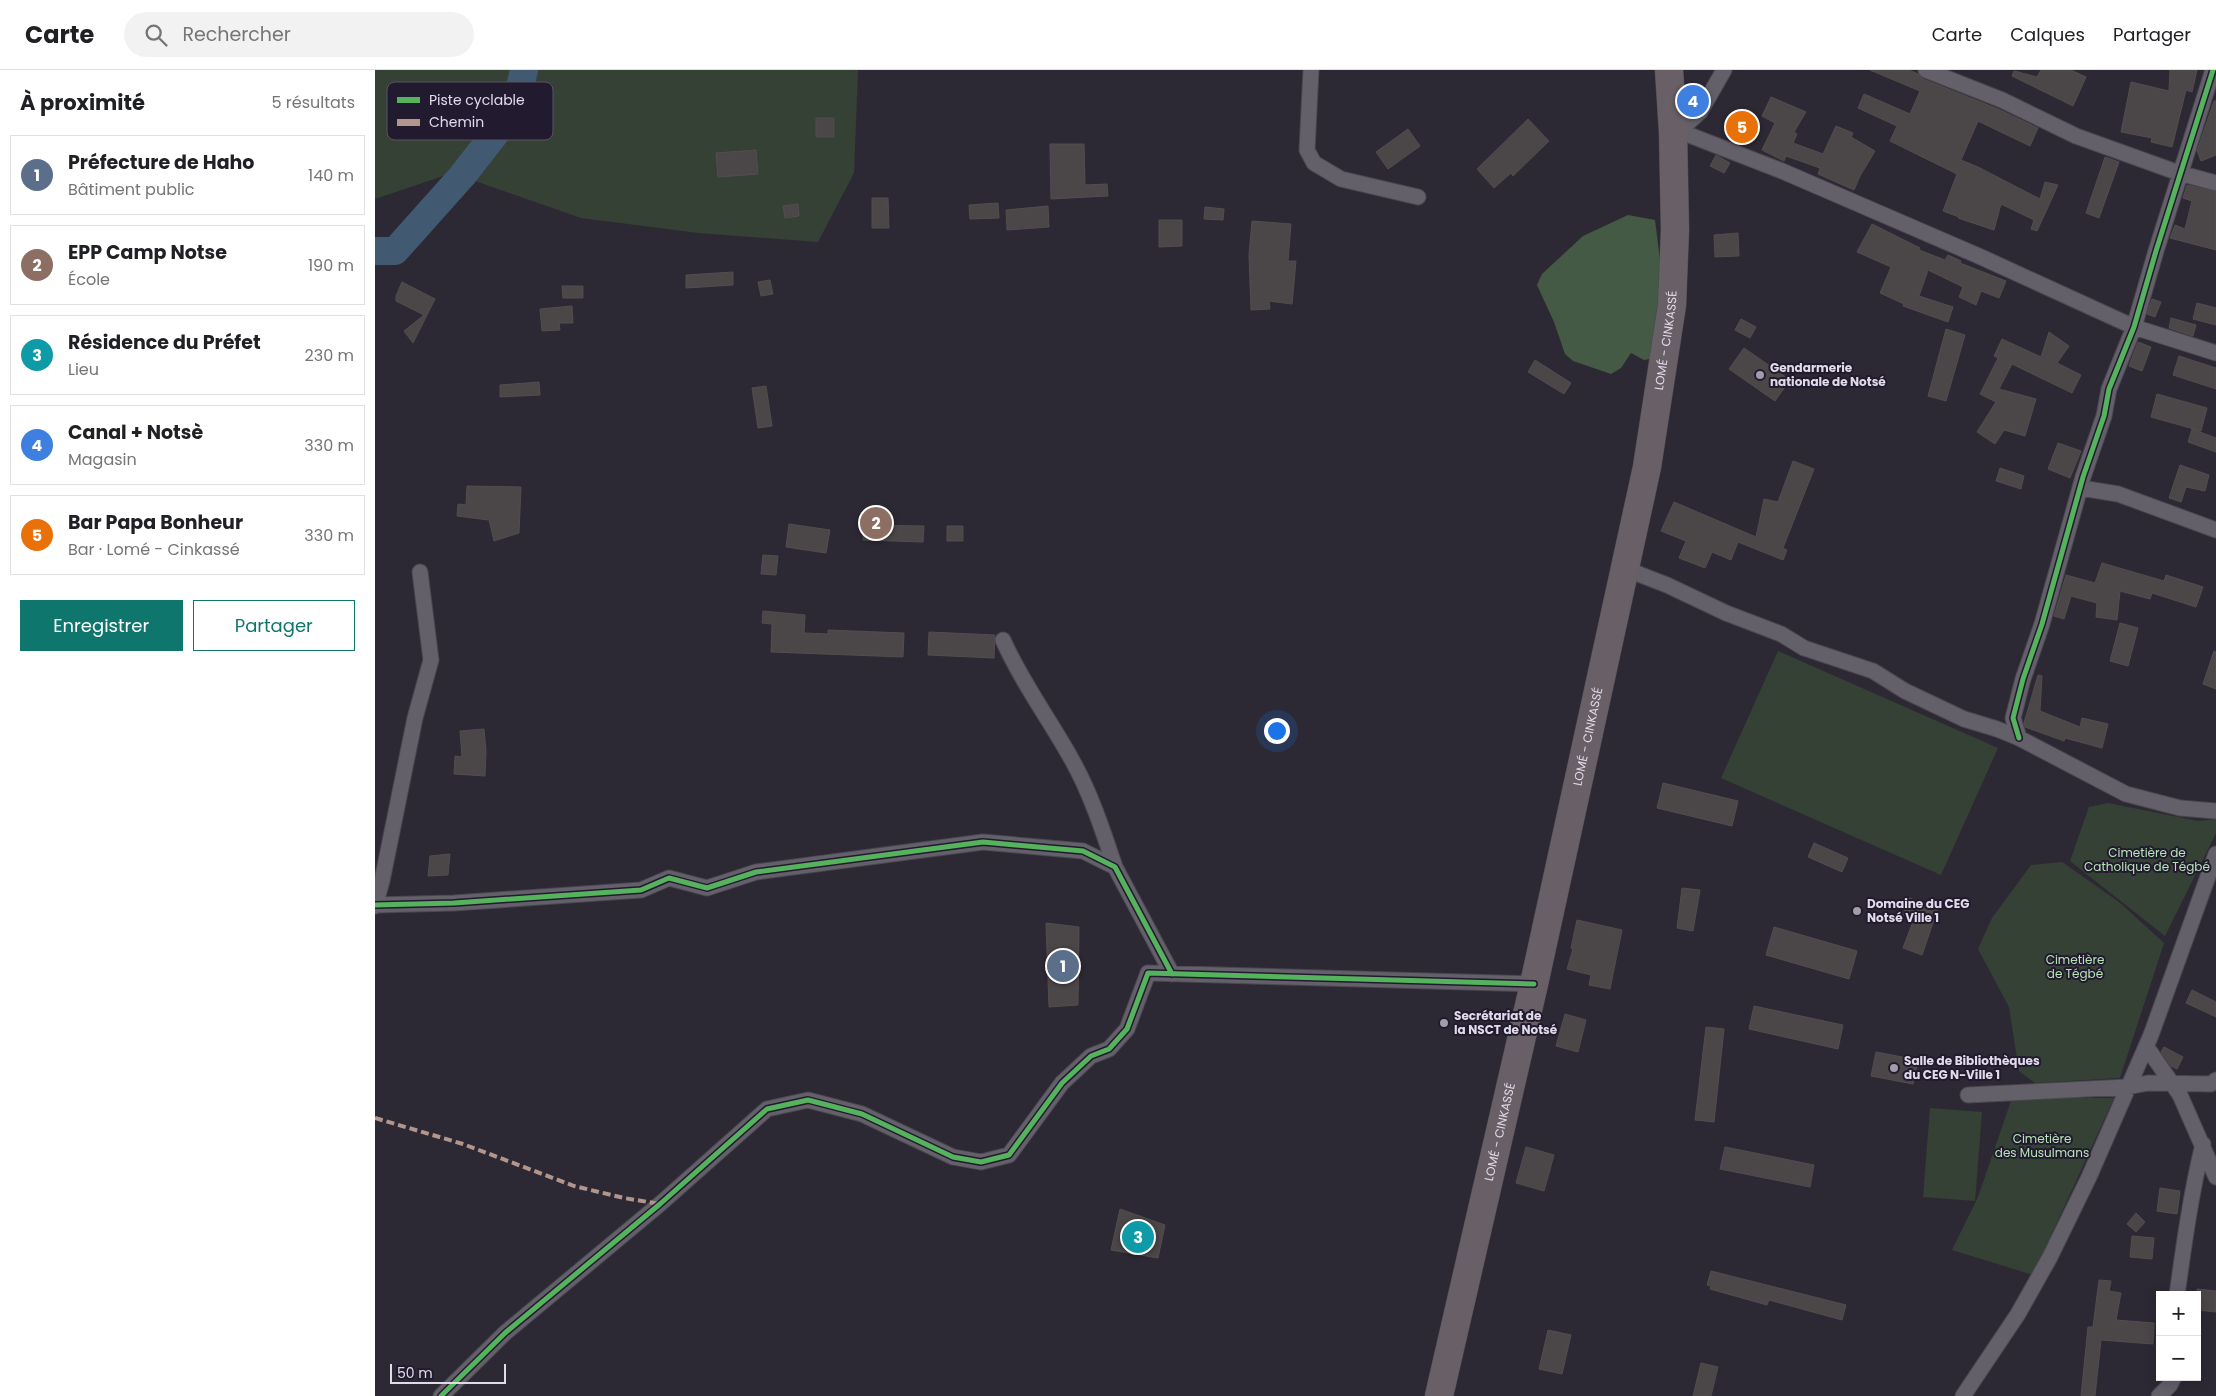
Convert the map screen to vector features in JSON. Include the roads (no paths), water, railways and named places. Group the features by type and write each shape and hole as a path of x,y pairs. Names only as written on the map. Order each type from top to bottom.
{"highway":[{"name":"LOMÉ - CINKASSÉ","path":"1439,1396 1534,984 1623,568 1647,467 1672,305 1676,131 1669,70"}],"street":[{"path":"1311,70 1307,150 1314,163 1341,179 1418,197"},
{"path":"1676,131 1700,112 1724,70"},
{"path":"1926,70 2003,100 2076,136 2179,174 2216,184"},
{"path":"2019,738 2013,718 2104,416 2109,389 2134,327 2179,174 2213,70"},
{"path":"1676,131 1782,171 1972,253 2134,327 2216,353"},
{"path":"2081,488 2118,494 2216,530"},
{"path":"1623,568 1781,634 1804,648 1873,672 1964,719 2019,738 2126,794 2180,808 2216,811"},
{"path":"420,572 431,660 415,718 382,881 375,905 454,903 641,890 669,878 707,888 755,872 983,842 1083,851 1115,868"},
{"path":"1003,640 1015,666 1073,761 1098,816 1115,868 1172,974"},
{"path":"1969,1394 2019,1314 2050,1257 2089,1177 2145,1046 2216,854"},
{"path":"441,1396 505,1334 660,1204 767,1109 808,1100 862,1114 953,1158 981,1162 1009,1155 1062,1083 1091,1056 1109,1049 1127,1029 1148,973 1534,984"},
{"path":"2145,1046 2179,1095 2203,1144 2216,1177"},
{"path":"1968,1095 2127,1087 2148,1083 2211,1084 2216,1080"},
{"path":"2178,1291 2187,1236 2189,1210 2203,1144"},
{"path":"2159,1396 2172,1381"}],"waterway":[{"path":"521,82 524,70"},
{"path":"375,251 395,251 462,176 490,140"}],"place":[{"name":"Canal + Notsè","path":"1693,101"},
{"name":"Bar Papa Bonheur","path":"1742,127"},
{"name":"Gendarmerie nationale de Notsé","path":"1760,375"},
{"name":"EPP Camp Notse","path":"876,523"},
{"name":"Domaine du CEG Notsé Ville 1","path":"1857,911"},
{"name":"Préfecture de Haho","path":"1063,966"},
{"name":"Secrétariat de la NSCT de Notsé","path":"1444,1023"},
{"name":"Salle de Bibliothèques du CEG N-Ville 1","path":"1894,1068"},
{"name":"Résidence du Préfet","path":"1138,1237"}],"park label":[{"name":"Cimetière de Catholique de Tégbé","path":"2147,860"},
{"name":"Cimetière de Tégbé","path":"2075,967"},
{"name":"Cimetière des Musulmans","path":"2042,1146"}]}
